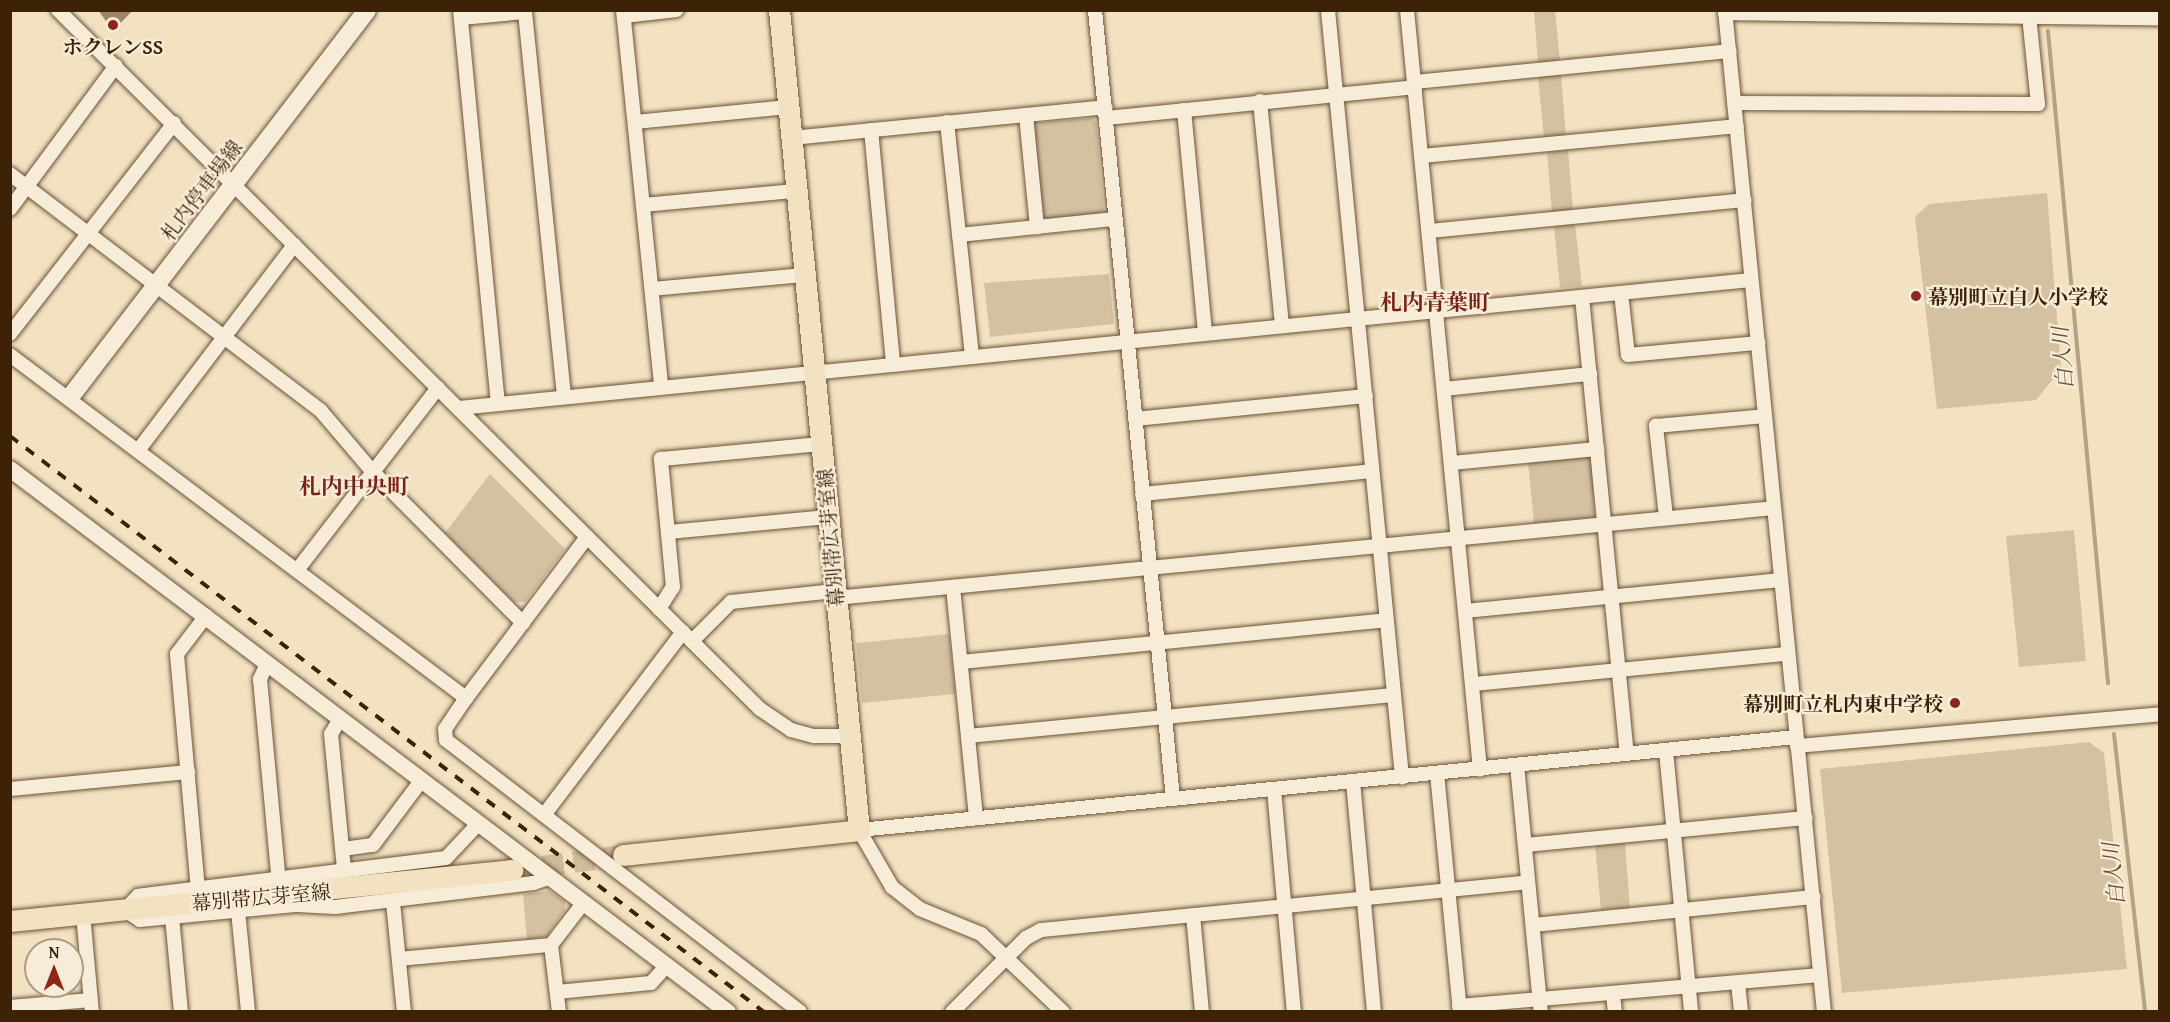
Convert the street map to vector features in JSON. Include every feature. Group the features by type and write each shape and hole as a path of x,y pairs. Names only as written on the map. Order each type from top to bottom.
{"main road":[{"name":"札内停車場線","path":"71,396 367,10"},
{"name":"幕別帯広芽室線","path":"779,10 834,594 859,830"},
{"path":"623,855 859,830"},
{"name":"幕別帯広芽室線","path":"10,921 512,870"}],"street":[{"path":"58,10 174,123 687,637 776,722 814,736 848,736"},
{"path":"661,386 624,13 677,10"},
{"path":"1095,10 1173,798"},
{"path":"1328,10 1401,777"},
{"path":"1407,10 1480,769"},
{"path":"498,402 461,14 525,12 564,395"},
{"path":"1824,1011 1725,12 2160,18"},
{"path":"1734,103 2038,104 2029,16"},
{"path":"791,138 1026,115 1184,110 1729,51"},
{"path":"10,208 116,66"},
{"path":"1260,102 1282,326"},
{"path":"635,122 788,107"},
{"path":"1184,110 1205,333"},
{"path":"1026,115 1037,227"},
{"path":"947,122 972,356"},
{"path":"10,334 174,123"},
{"path":"1421,156 1737,126"},
{"path":"871,130 893,364"},
{"path":"10,174 321,411 373,472 523,623"},
{"path":"643,206 795,191"},
{"path":"1429,231 1744,200"},
{"path":"959,235 1115,219"},
{"path":"140,448 294,245"},
{"path":"652,289 804,275"},
{"path":"459,408 564,395 1751,280"},
{"path":"1621,293 1628,355 1758,343"},
{"path":"1582,297 1627,754"},
{"path":"10,355 71,396 466,698"},
{"path":"1444,389 1590,374"},
{"path":"298,569 438,388"},
{"path":"1135,419 1366,396"},
{"path":"1666,518 1656,426 1765,416"},
{"path":"659,609 673,587 661,459 821,444"},
{"path":"1451,463 1597,449"},
{"path":"10,469 206,616 421,782 480,823 667,965 720,1009"},
{"path":"1142,494 1372,471"},
{"path":"543,815 687,637 731,602 953,587 1774,508"},
{"path":"668,532 828,517"},
{"path":"587,537 466,698 445,729 446,740 800,1011"},
{"path":"1465,611 1780,580"},
{"path":"953,587 976,818"},
{"path":"198,890 177,654 206,616"},
{"path":"961,662 1386,620"},
{"path":"1473,684 1787,654"},
{"path":"267,664 260,679 279,882"},
{"path":"968,736 1393,695"},
{"path":"1060,1011 1007,956 969,926 920,909 892,887 859,830 1627,754 2160,714"},
{"path":"340,719 331,734 344,870"},
{"path":"1666,751 1691,1011"},
{"path":"1517,765 1540,1006"},
{"path":"10,789 188,772"},
{"path":"1437,773 1460,1009 1540,1006 1613,994 1820,975"},
{"path":"342,849 373,845 421,782"},
{"path":"1353,782 1374,1011"},
{"path":"1274,789 1294,1011"},
{"path":"1525,846 1806,818"},
{"path":"480,823 446,858 344,870 279,882 138,896 125,910 140,920 238,911 393,902 551,877"},
{"path":"952,1011 1007,956 1041,930 1528,882"},
{"path":"1533,925 1814,897"},
{"path":"393,902 404,1011"},
{"path":"559,1011 551,945 584,902"},
{"path":"238,911 248,1011"},
{"path":"11,1009 92,1006 83,914"},
{"path":"1193,915 1202,1011"},
{"path":"172,918 181,1011"},
{"path":"399,959 551,945"},
{"path":"557,992 651,983 667,965"},
{"path":"1738,983 1741,1011"},
{"path":"1613,994 1615,1011"}],"shaded area":[{"path":"1534,11 1555,11 1560,62 1538,64"},
{"path":"1561,75 1566,136 1544,138 1538,77"},
{"path":"1092,118 1096,122 1104,210 1101,214 1047,219 1042,216 1033,128 1037,123"},
{"path":"1568,150 1573,211 1552,213 1547,152"},
{"path":"2047,193 2061,369 2036,400 1937,409 1915,217 1929,204"},
{"path":"1575,224 1582,286 1560,288 1554,227"},
{"path":"1109,274 1114,324 990,337 984,283"},
{"path":"1592,456 1594,517 1534,523 1528,462"},
{"path":"490,474 565,549 525,602 514,602 445,533"},
{"path":"2074,530 2086,661 2019,667 2006,536"},
{"path":"949,634 955,694 862,703 856,643"},
{"path":"2089,742 2104,753 2127,969 1842,993 1820,769"},
{"path":"1625,843 1630,908 1601,910 1595,845"},
{"path":"549,891 565,901 565,910 547,936 527,940 523,894"}],"building":[{"name":"ホクレンSS","path":"98,10 133,10 113,31"}],"waterway":[{"name":"白人川","path":"2048,31 2108,683"},
{"name":"白人川","path":"2114,734 2145,1012"}],"tunnel":[{"path":"512,870 623,855"}],"railway":[{"path":"10,436 764,1012"}],"place":[{"name":"ホクレンSS","path":"113,25"},
{"name":"幕別町立白人小学校","path":"1916,296"},
{"name":"幕別町立札内東中学校","path":"1955,703"}],"district":[{"name":"札内青葉町","path":"1435,303"},
{"name":"札内中央町","path":"354,487"}]}
